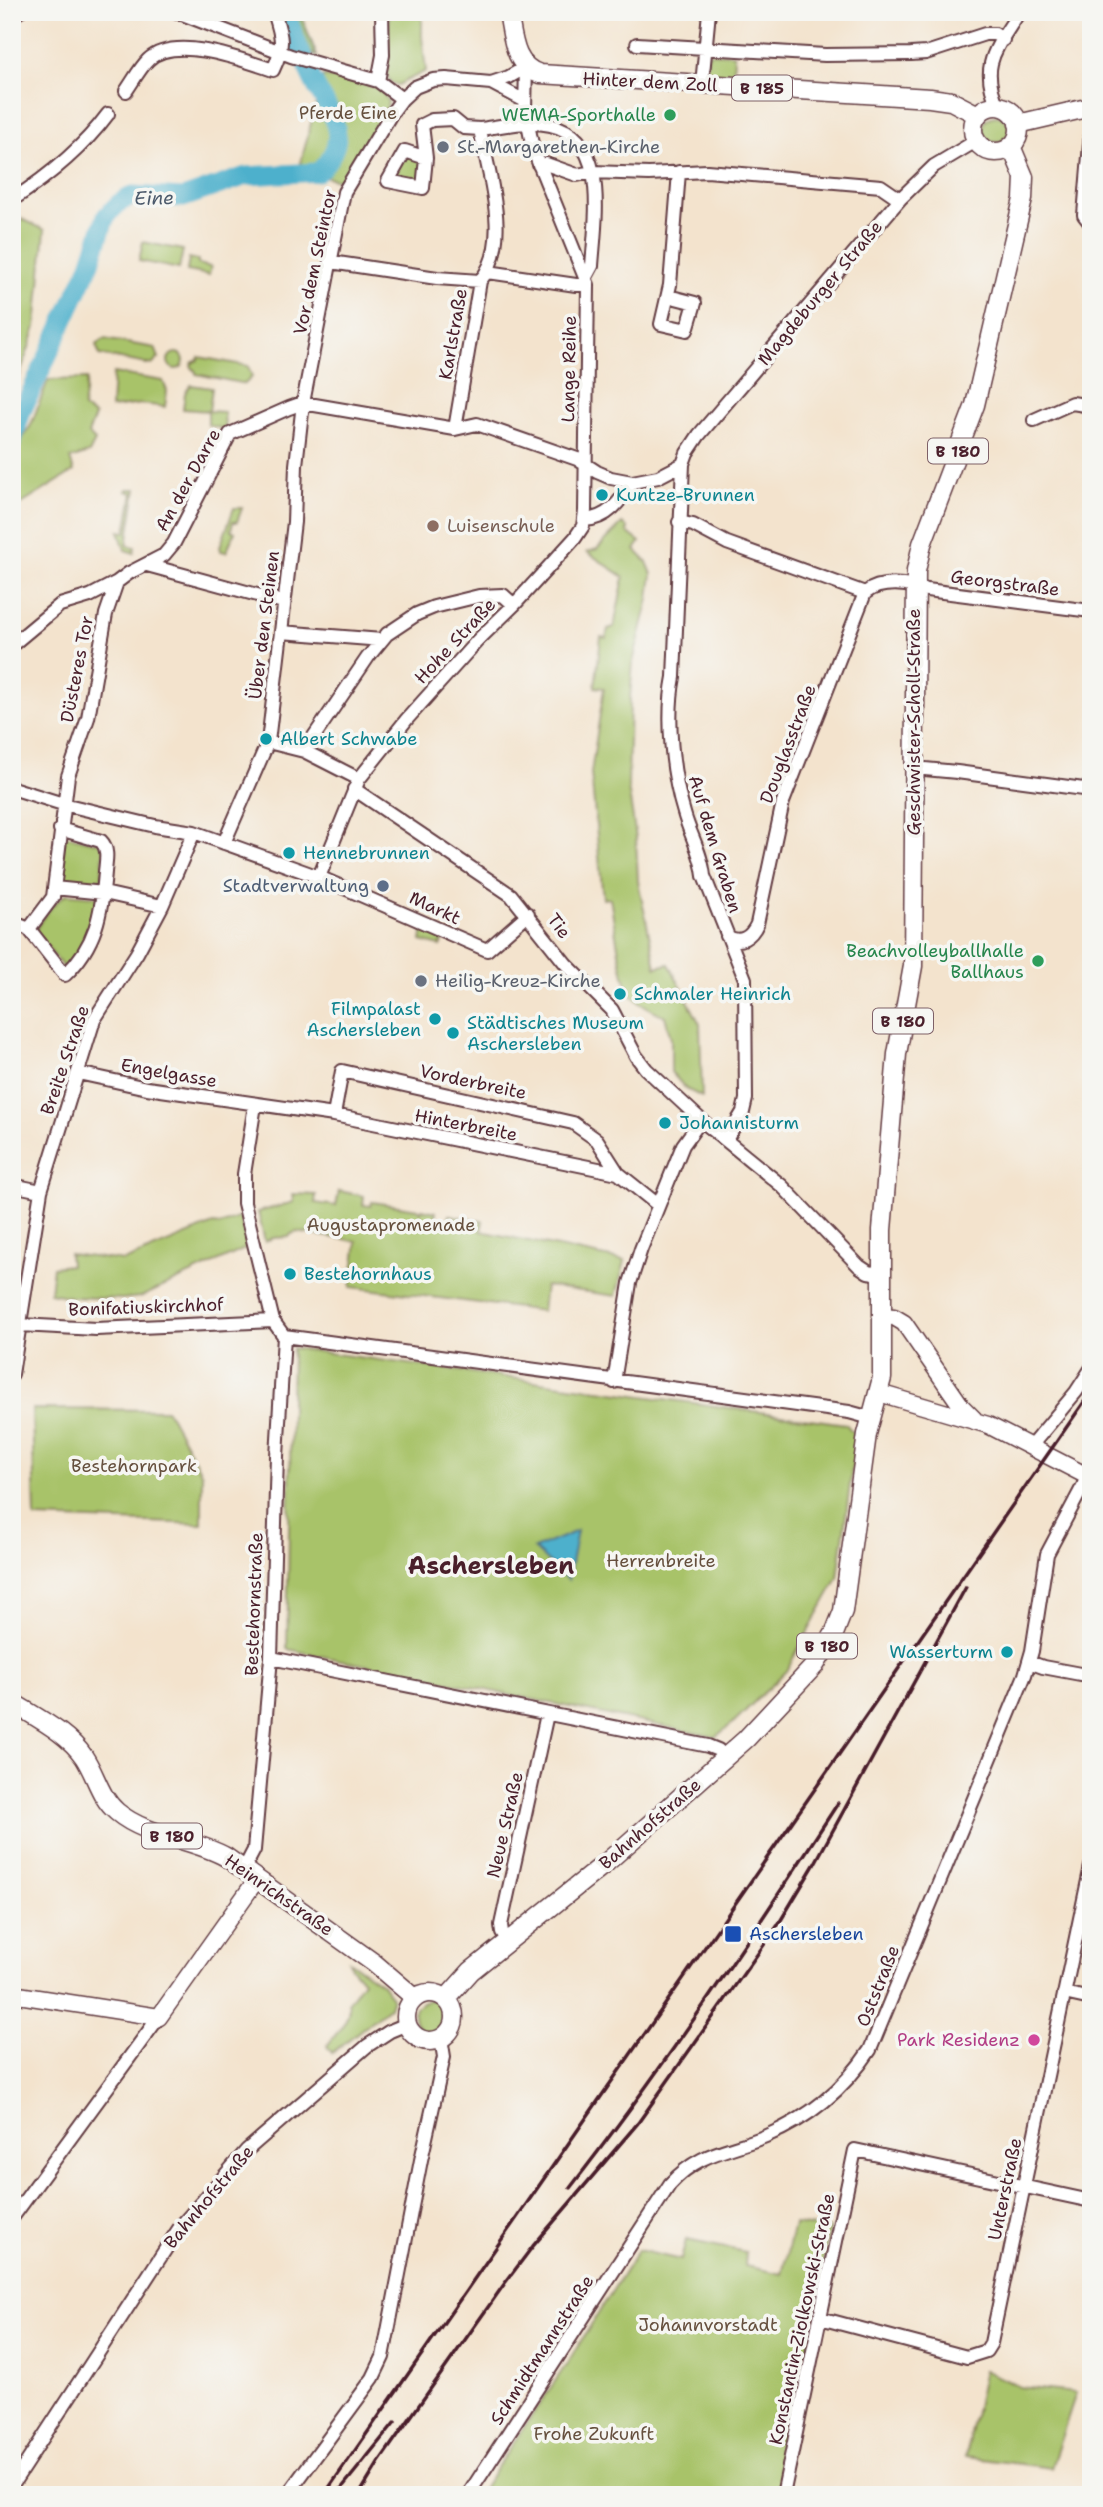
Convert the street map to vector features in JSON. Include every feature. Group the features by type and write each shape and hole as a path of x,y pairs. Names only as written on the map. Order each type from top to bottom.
{"main road":[{"path":"508,12 517,52 526,67"},
{"name":"Hinter dem Zoll","path":"526,67 535,73 552,76 930,98 951,101 978,115"},
{"path":"998,106 1011,112 1018,124 1017,136 1011,146 992,152 976,141 973,127 978,115 987,108 998,106"},
{"path":"1018,124 1091,107"},
{"name":"Geschwister-Scholl-Straße","path":"881,1316 882,1230 897,1054 913,966 915,586 919,554 975,405 1023,199 1024,177 1011,146"},
{"path":"881,1316 894,1317 904,1324 962,1407 974,1419"},
{"name":"B 180","path":"726,1758 807,1673 834,1634 847,1591 871,1418 882,1378 881,1316"},
{"path":"932,1408 946,1399 948,1385"},
{"path":"879,1393 974,1419 1031,1446 1070,1470 1089,1474"},
{"name":"Heinrichstraße","path":"12,1702 72,1743 83,1756 104,1797 116,1812 140,1825 213,1850 251,1874 374,1963 415,1998"},
{"name":"Bahnhofstraße","path":"446,1999 471,1971 607,1862 726,1758"},
{"path":"12,1994 159,2017 251,1874"},
{"path":"430,1993 446,1999 452,2006 454,2018 450,2030 441,2038 431,2041 412,2033 407,2024 408,2008 415,1998 430,1993"}],"street":[{"path":"12,14 19,12"},
{"path":"177,12 286,54 378,81 402,99 415,87 433,80 460,79 491,83 525,101"},
{"path":"274,12 286,54"},
{"path":"378,81 383,55 382,12"},
{"path":"702,85 709,12"},
{"path":"998,106 992,92 989,72 992,57 1019,12"},
{"path":"1063,12 1091,16"},
{"path":"637,44 825,55 926,53 985,34 995,34 1003,40"},
{"path":"127,91 149,58 160,52 200,50 273,70 286,54"},
{"path":"491,83 526,67"},
{"name":"Lange Reihe","path":"526,67 527,124 539,165 587,281"},
{"name":"Vor dem Steintor","path":"303,403 344,192 402,99"},
{"path":"12,200 39,183 89,139 108,114"},
{"path":"426,158 422,125 432,120 453,118 464,128 480,129 527,124"},
{"name":"Lange Reihe","path":"527,124 549,124 572,132 581,142 593,173 592,266 587,281 584,520"},
{"name":"Karlstraße","path":"455,429 484,277 497,241 497,219 480,129"},
{"path":"1091,132 1084,215 1091,224"},
{"name":"Magdeburger Straße","path":"683,464 699,435 900,199 934,166 976,141"},
{"path":"539,165 546,164 577,175 707,171 881,186 900,199"},
{"path":"668,296 679,172"},
{"path":"331,262 410,274 573,285 587,281"},
{"path":"303,403 455,429 477,424 585,463 604,475 632,482 658,477 683,464"},
{"name":"An der Darre","path":"12,645 60,605 90,596 164,555 174,543 230,434 303,403"},
{"name":"Über den Steinen","path":"224,843 268,742 294,522 296,465 303,403"},
{"path":"1034,420 1072,403 1091,405"},
{"name":"Auf dem Graben","path":"683,464 671,694 674,764 683,812 727,936 743,969 744,979 746,1084 743,1112 726,1140"},
{"path":"658,477 680,492"},
{"path":"584,520 603,517 632,482"},
{"name":"Hohe Straße","path":"356,784 407,719 575,538 584,520"},
{"path":"679,522 693,525 727,543 865,593 880,585 915,586"},
{"path":"147,565 284,602"},
{"name":"Düsteres Tor","path":"54,888 68,776 88,719 106,614 117,582"},
{"name":"Georgstraße","path":"915,586 927,590 1091,611"},
{"name":"Douglasstraße","path":"727,936 734,941 740,941 753,932 783,802 865,593"},
{"path":"304,751 382,640 417,614 434,607 497,594 506,597 514,605"},
{"path":"281,632 382,640"},
{"name":"Tie","path":"268,742 304,751 356,784 499,886 528,914 566,964 612,1010 636,1056 646,1069 701,1120 799,1201 859,1266 868,1272 881,1274"},
{"path":"914,768 1091,790"},
{"path":"319,877 356,784"},
{"name":"Markt","path":"12,788 63,804 155,826 194,832 319,877 487,950 528,914"},
{"path":"12,922 29,929 65,975 88,948 98,924 106,845 101,841 60,829"},
{"name":"Breite Straße","path":"12,1374 41,1191 99,1010 137,953 162,906 194,832"},
{"path":"29,929 53,897 54,888 103,893 162,906"},
{"name":"Vorderbreite","path":"334,1115 342,1071 573,1123 597,1140 618,1173"},
{"name":"Engelgasse","path":"78,1073 147,1088 255,1105"},
{"path":"255,1105 244,1174 244,1203 273,1321 284,1336 849,1412 871,1418"},
{"name":"Hinterbreite","path":"255,1105 334,1115 618,1173 659,1205"},
{"path":"614,1382 630,1283 683,1146 701,1120"},
{"path":"12,1185 41,1191"},
{"name":"Bonifatiuskirchhof","path":"20,1325 96,1329 273,1321"},
{"name":"Bestehornstraße","path":"251,1874 271,1658 277,1456 284,1336"},
{"path":"1031,1446 1076,1392 1091,1369"},
{"name":"Oststraße","path":"645,2224 670,2184 694,2162 782,2129 813,2110 840,2088 870,2050 1029,1662 1047,1554 1089,1474"},
{"path":"271,1658 708,1746 726,1758"},
{"path":"1029,1662 1091,1676"},
{"name":"Neue Straße","path":"510,1942 502,1932 501,1924 547,1714"},
{"name":"Unterstraße","path":"820,2319 967,2357 986,2351 991,2343 1091,1866"},
{"path":"1064,1993 1091,1999"},
{"path":"12,2218 159,2017"},
{"name":"Bahnhofstraße","path":"12,2485 180,2227 257,2141 367,2046 407,2024"},
{"path":"287,2495 373,2378 383,2357 444,2057 441,2038"},
{"name":"Konstantin-Ziolkowski-Straße","path":"783,2495 855,2150 1023,2188"},
{"path":"1023,2188 1091,2201"},
{"name":"Schmidtmannstraße","path":"468,2495 645,2224"}],"green space":[{"path":"280,12 300,12 317,56 293,50"},
{"path":"389,12 422,12 426,71 398,85 391,83 387,76"},
{"path":"708,53 734,54 733,80 706,79"},
{"name":"Pferde Eine","path":"323,76 381,88 388,102 386,113 346,182 299,170"},
{"path":"996,116 1005,120 1009,129 1005,138 996,142 987,138 983,129 987,120"},
{"path":"406,153 423,161 420,183 394,178"},
{"path":"12,214 45,230 36,327 12,397"},
{"path":"143,242 183,250 179,269 139,261"},
{"path":"189,258 198,260 198,264 211,267 209,275 187,271"},
{"path":"104,339 155,348 159,358 152,365 100,355 96,345"},
{"path":"173,353 179,353 184,361 182,367 173,369 168,364 168,358"},
{"path":"199,357 248,366 252,377 245,384 196,374 191,366"},
{"path":"113,373 163,381 167,391 165,407 142,404 111,408"},
{"path":"87,379 83,408 95,416 88,434 95,441 89,453 70,459 74,471 12,510 12,455 31,425 48,380"},
{"path":"191,385 212,388 209,411 224,412 223,429 208,425 208,411 183,409 185,393"},
{"path":"136,489 127,545 135,547 134,553 125,550 119,531 126,532 133,493 126,491"},
{"path":"234,508 242,508 237,522 233,522 231,530 235,532 226,552 221,551 220,547"},
{"path":"622,524 628,528 627,532 640,542 635,550 647,562 652,574 649,599 633,662 630,698 628,787 636,838 638,881 656,967 669,964 700,1024 702,1097 686,1089 671,1072 671,1039 665,1016 639,1001 628,988 621,964 610,898 603,899 591,773 604,688 595,687 601,637 606,638 608,629 614,627 624,577 587,552 597,549"},
{"path":"63,835 100,843 104,850 101,886 96,888 75,884 59,871"},
{"path":"66,894 99,897 89,939 65,970 35,931 48,911"},
{"path":"424,924 446,933 440,946 421,941"},
{"name":"Augustapromenade","path":"339,1191 364,1196 363,1205 371,1206 372,1202 418,1209 421,1212 422,1209 436,1212 434,1221 446,1224 449,1215 483,1221 481,1231 625,1261 616,1296 545,1286 542,1311 351,1287 357,1241 296,1232 289,1237 273,1238 265,1242 258,1212 294,1202 293,1194 316,1195 315,1203 336,1206"},
{"path":"240,1217 247,1248 141,1297 71,1297 50,1293 53,1267 70,1265 69,1254 124,1261 213,1224 220,1225"},
{"name":"Herrenbreite","path":"292,1348 846,1424 856,1437 838,1578 786,1671 715,1737 287,1649"},
{"name":"Bestehornpark","path":"32,1409 167,1410 202,1474 202,1524 35,1518"},
{"path":"349,1961 382,1984 392,1997 389,2007 332,2053 327,2046 346,2020 348,2002 363,1981"},
{"path":"430,2000 441,2005 446,2016 441,2027 430,2032 419,2027 414,2016 419,2005"},
{"path":"794,2224 829,2229 781,2495 479,2494 566,2365 638,2250 681,2260 686,2240 746,2252 745,2266 782,2274"},
{"path":"984,2370 1019,2387 1076,2393 1051,2468 965,2457"}],"water":[{"path":"577,1531 568,1580 534,1549"}],"waterway":[{"name":"Eine","path":"12,443 22,411 90,265 106,216 119,203 133,195 183,198 246,176 318,172 330,158 337,134 335,123 310,74 285,12"}],"railway":[{"path":"324,2495 1091,1392"},
{"path":"359,2495 379,2462 505,2283 533,2246 638,2123 778,1925 814,1865 966,1587"},
{"path":"570,2188 708,1998 838,1803"},
{"path":"336,2495 395,2422"}],"place":[{"name":"WEMA-Sporthalle","path":"670,115"},
{"name":"St.-Margarethen-Kirche","path":"443,147"},
{"name":"Kuntze-Brunnen","path":"602,495"},
{"name":"Luisenschule","path":"433,526"},
{"name":"Albert Schwabe","path":"266,739"},
{"name":"Hennebrunnen","path":"289,853"},
{"name":"Stadtverwaltung","path":"383,886"},
{"name":"Beachvolleyballhalle Ballhaus","path":"1038,961"},
{"name":"Heilig-Kreuz-Kirche","path":"421,981"},
{"name":"Schmaler Heinrich","path":"620,994"},
{"name":"Filmpalast Aschersleben","path":"435,1019"},
{"name":"Städtisches Museum Aschersleben","path":"453,1033"},
{"name":"Johannisturm","path":"665,1123"},
{"name":"Bestehornhaus","path":"290,1274"},
{"name":"Wasserturm","path":"1007,1652"},
{"name":"Aschersleben","path":"733,1934"},
{"name":"Park Residenz","path":"1034,2040"}],"district":[{"name":"Aschersleben","path":"491,1566"}],"park label":[{"name":"Johannvorstadt","path":"708,2325"},
{"name":"Frohe Zukunft","path":"594,2434"}]}
